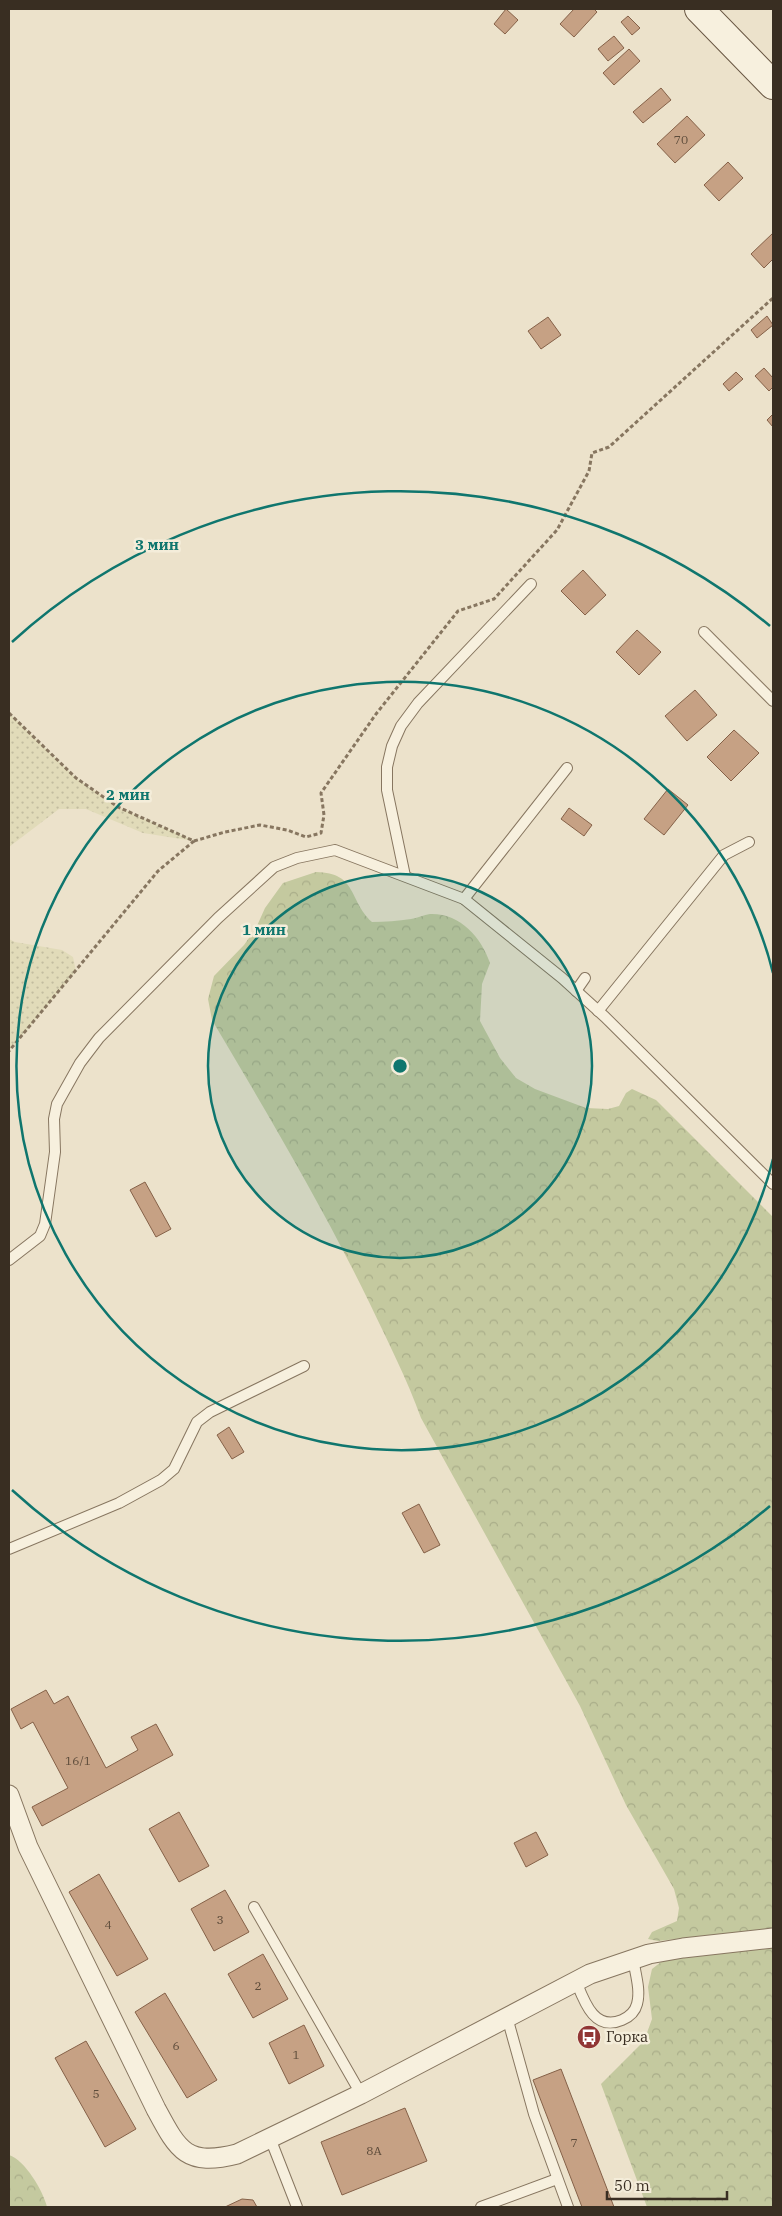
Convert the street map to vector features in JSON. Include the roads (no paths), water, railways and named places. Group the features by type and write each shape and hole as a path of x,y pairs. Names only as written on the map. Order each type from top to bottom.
{"main road":[{"path":"699,9 773,85"}],"street":[{"path":"9,1795 28,1847 139,2076 177,2145 188,2154 204,2159 219,2159 237,2154 361,2094 590,1974 633,1958 683,1948 773,1938"}],"lane":[{"path":"405,876 386,790 387,767 392,746 401,726 418,703 531,584"},
{"path":"704,632 773,701"},
{"path":"464,899 566,768"},
{"path":"598,1011 724,855 749,842"},
{"path":"9,1260 40,1236 45,1224 55,1152 54,1119 57,1104 80,1062 99,1038 218,918 274,867 297,858 335,850 464,899 598,1011 773,1184"},
{"path":"576,991 585,978"},
{"path":"9,1549 118,1503 161,1480 174,1469 197,1422 210,1412 304,1366"},
{"path":"254,1907 361,2094"},
{"path":"576,1981 593,2016 608,2023 618,2022 627,2018 636,2006 638,1991 633,1958"},
{"path":"507,2018 528,2097 568,2207"},
{"path":"270,2138 297,2207"},
{"path":"481,2207 498,2204 557,2179"}],"place":[{"name":"Горка","path":"589,2037"}]}
